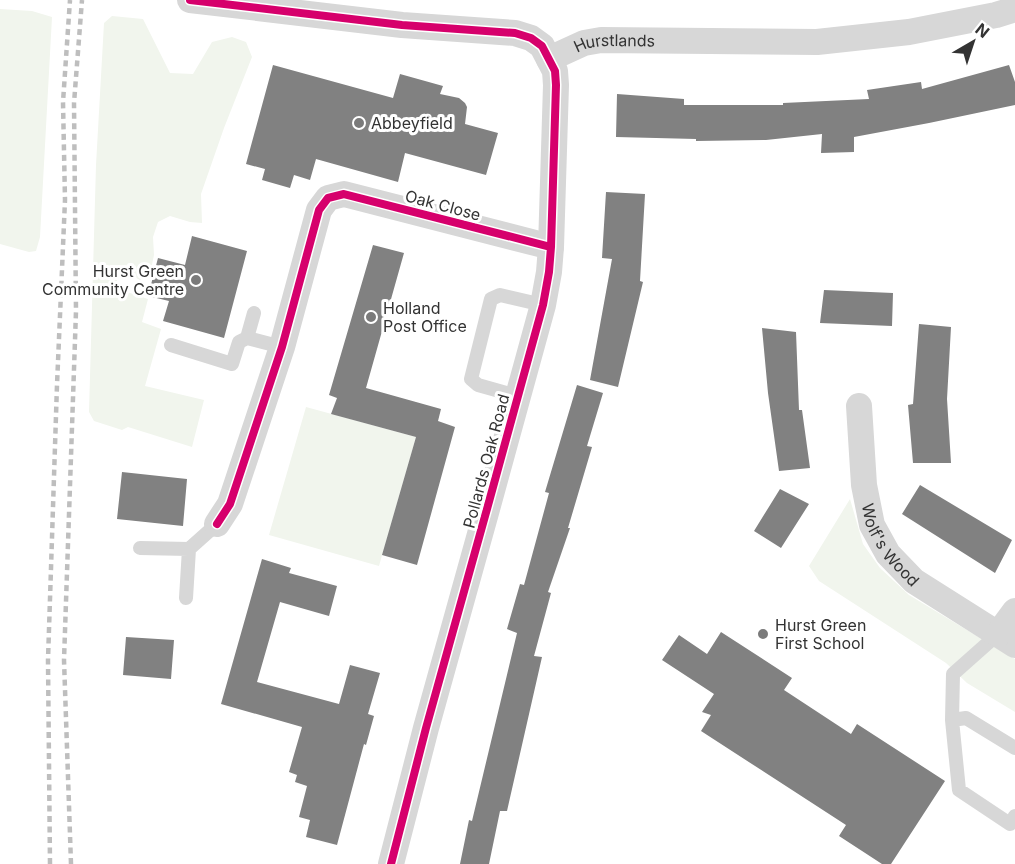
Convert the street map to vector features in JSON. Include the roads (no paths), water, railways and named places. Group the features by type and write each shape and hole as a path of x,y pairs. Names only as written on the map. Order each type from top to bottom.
{"street":[{"path":"190,0 402,25 515,33 531,38 542,46 549,59"},
{"name":"Hurstlands","path":"549,59 584,44 601,40 817,42 909,32 996,15 1015,9"},
{"name":"Pollards Oak Road","path":"391,864 426,728 543,305 551,247 556,85 555,71 549,59"},
{"name":"Oak Close","path":"282,347 319,210 328,198 344,194 551,247"},
{"path":"217,524 230,504 282,347"},
{"name":"Wolf's Wood","path":"859,406 864,485 872,525 888,554 914,581 1006,639"},
{"path":"1006,639 1015,611"}],"lane":[{"path":"517,396 478,385 471,379 491,299 500,295 543,305"},
{"path":"248,338 254,313"},
{"path":"171,345 232,364 239,342 248,338 282,347"},
{"path":"140,548 189,549 217,524"},
{"path":"186,598 189,549"},
{"path":"1006,639 953,675 952,720 959,790 1010,824 1015,816"},
{"path":"952,720 966,718 1015,748"}],"railway":[{"path":"50,864 48,660 65,200 63,102 70,0"},
{"path":"71,864 64,660 76,311 74,103 82,0"}],"place":[{"name":"Abbeyfield","path":"359,123"},
{"name":"Hurst Green Community Centre","path":"196,280"},
{"name":"Holland Post Office","path":"371,317"},
{"name":"Hurst Green First School","path":"763,634"}]}
